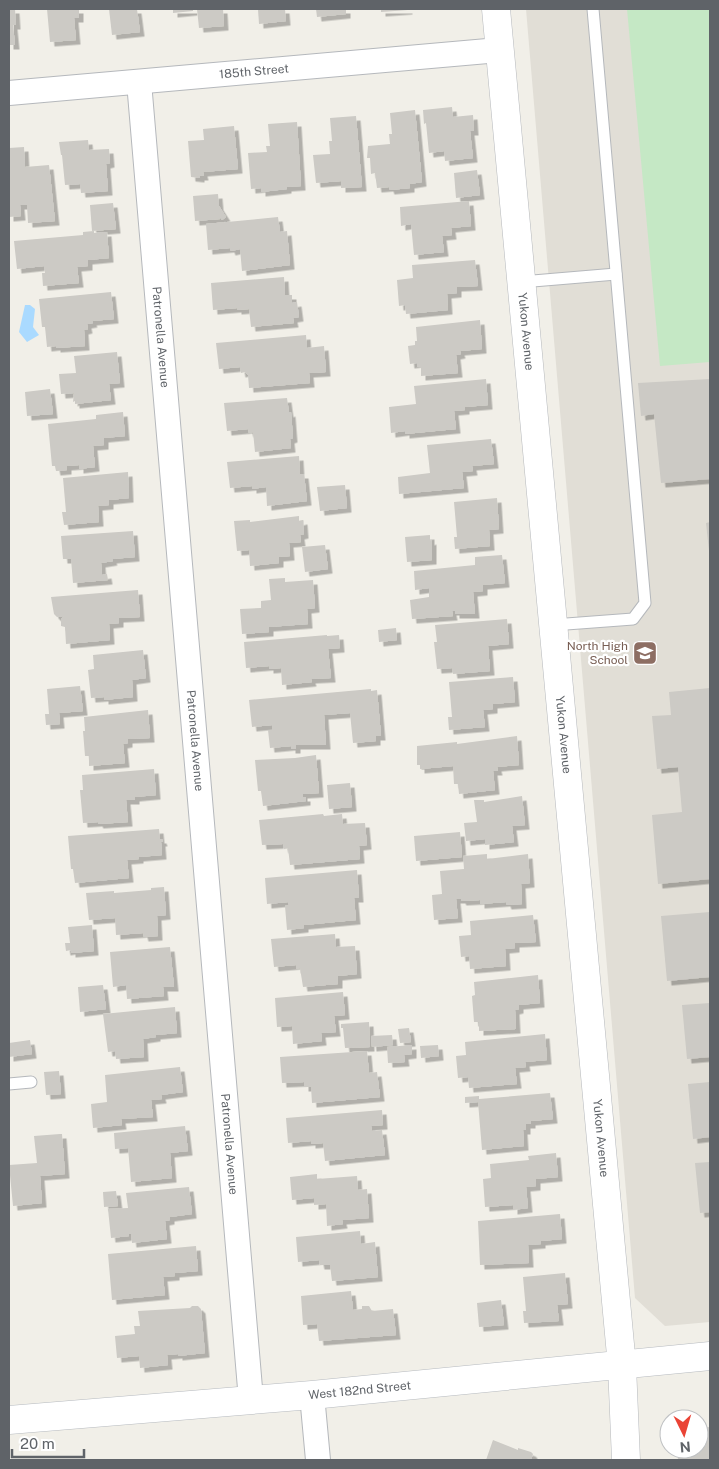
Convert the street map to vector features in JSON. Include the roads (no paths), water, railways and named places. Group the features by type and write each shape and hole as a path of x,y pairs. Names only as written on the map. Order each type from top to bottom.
{"street":[{"name":"Yukon Avenue","path":"496,9 622,1366 626,1460"},
{"name":"185th Street","path":"9,93 499,50"},
{"name":"Patronella Avenue","path":"139,82 250,1400"},
{"name":"West 182nd Street","path":"9,1420 312,1395 710,1356"},
{"path":"312,1395 318,1460"}],"lane":[{"path":"553,625 633,619 645,604 592,9"},
{"path":"521,282 616,274"},
{"path":"9,1084 31,1082"}],"water":[{"path":"25,305 30,305 35,309 33,327 39,335 27,342 19,332"}],"place":[{"name":"North High School","path":"645,653"}]}
